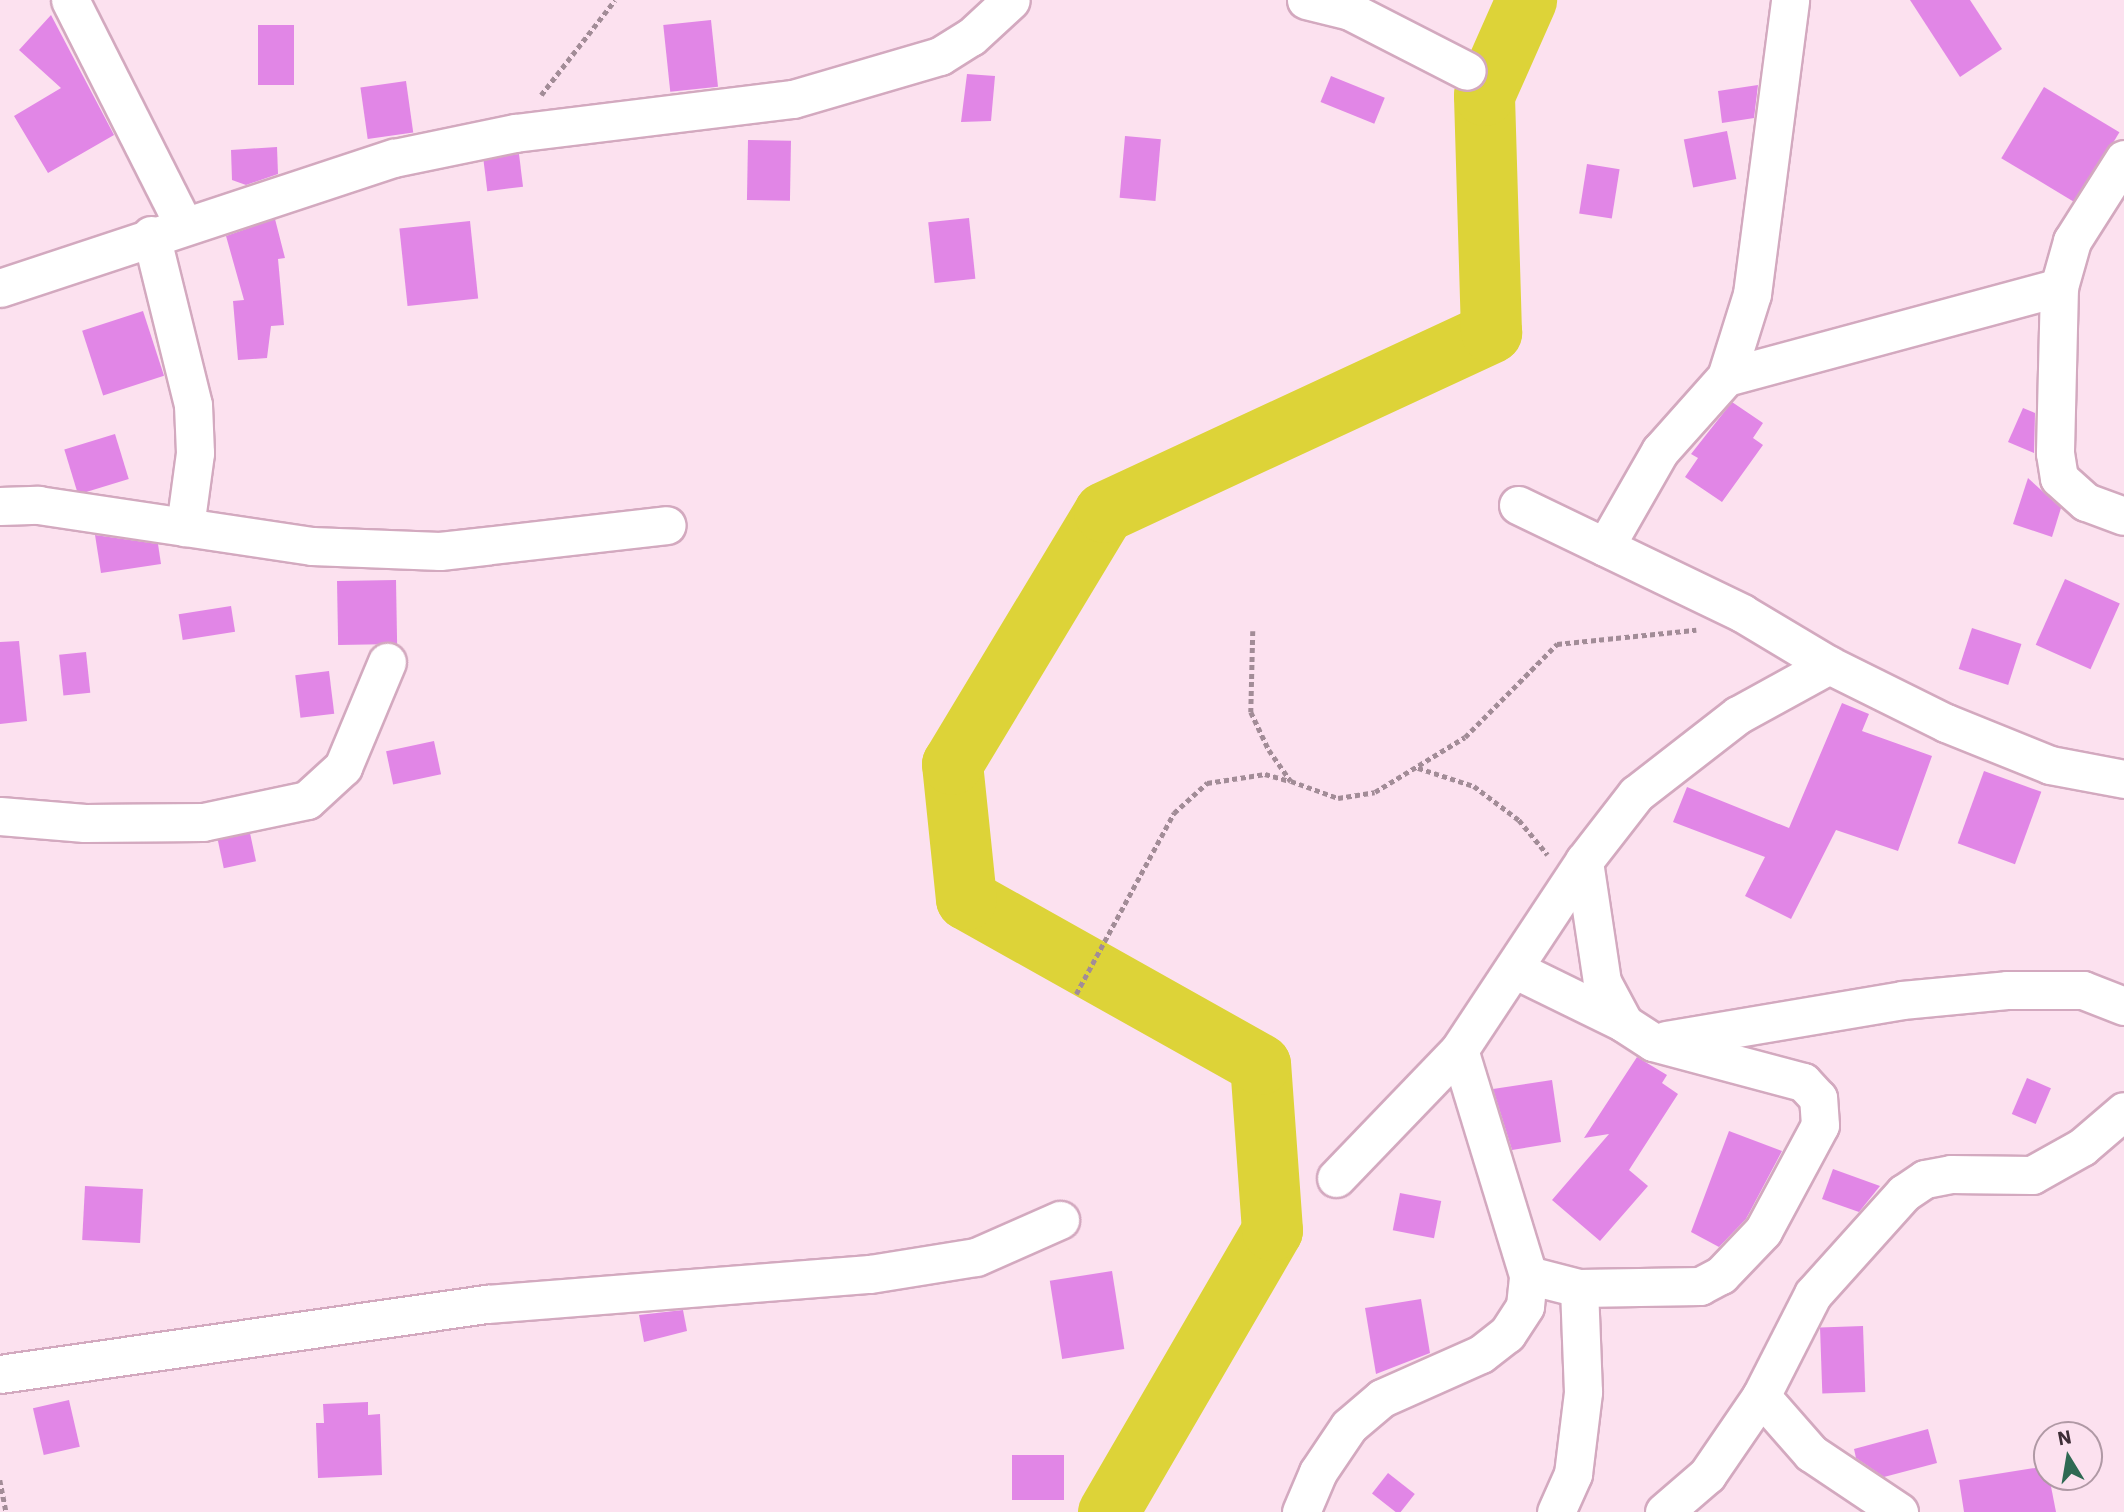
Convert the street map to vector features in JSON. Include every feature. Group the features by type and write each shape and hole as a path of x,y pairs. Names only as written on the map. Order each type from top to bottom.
{"street":[{"path":"70,0 167,229 193,405 195,453 185,527"},
{"path":"0,288 167,229 394,158 515,133 793,99 940,56 971,37 1011,0"},
{"path":"1306,0 1352,6 1467,71"},
{"path":"1605,547 1660,451 1726,377 1752,294 1790,0"},
{"path":"2124,159 2072,241 2059,287 2059,478 2086,502 2124,516"},
{"path":"1726,377 2059,287"},
{"path":"1518,505 1742,613 1829,665 1946,723 2050,765 2124,779"},
{"path":"0,506 185,527 312,546 440,551 667,525"},
{"path":"0,816 203,822 307,800 343,767 387,662"},
{"path":"1336,1178 1459,1050 1516,970 1577,872 1636,794 1738,715 1829,665"},
{"path":"1577,872 1602,982 1639,1032"},
{"path":"1516,970 1639,1032 1803,1082 1818,1098 1819,1125 1763,1231 1721,1275 1700,1286 1664,1291 1579,1288 1528,1275"},
{"path":"1639,1032 2007,990 2083,990 2124,1006"},
{"path":"1301,1512 1318,1472 1349,1426 1382,1398 1481,1354 1507,1334 1525,1306 1528,1275 1459,1050"},
{"path":"1664,1512 1707,1475 1761,1396 1813,1294 1904,1193 1925,1179 1951,1174 2032,1175 2082,1147 2124,1111"},
{"path":"0,1374 486,1304 870,1275 976,1257 1060,1220"},
{"path":"1556,1512 1573,1474 1583,1392 1579,1288"},
{"path":"1761,1396 1811,1453 1899,1512"}],"path":[{"path":"515,133 615,0"},
{"path":"1076,994 1174,813 1207,783 1265,774 1338,798 1376,792 1465,737 1557,644 1588,636 1670,636 1742,613"},
{"path":"1253,631 1251,712 1291,781"},
{"path":"1418,768 1474,786 1520,820 1577,872"},
{"path":"0,1480 6,1512"}],"building":[{"path":"1910,0 1970,0 2002,49 1960,77"},
{"path":"51,15 114,135 48,173 14,116 61,88 19,50"},
{"path":"711,20 718,87 670,92 663,25"},
{"path":"258,25 294,25 294,85 258,85"},
{"path":"967,74 995,76 991,121 961,122"},
{"path":"1331,76 1385,98 1374,124 1321,102"},
{"path":"406,81 413,132 368,139 360,87"},
{"path":"1758,85 1754,118 1722,123 1718,91"},
{"path":"2044,87 2119,132 2077,203 2001,158"},
{"path":"1727,131 1736,179 1693,187 1684,139"},
{"path":"1125,136 1161,139 1155,201 1120,198"},
{"path":"748,140 791,141 790,201 747,200"},
{"path":"277,147 278,174 246,185 232,180 231,150"},
{"path":"519,154 523,187 487,191 483,158"},
{"path":"1587,164 1620,169 1612,219 1579,213"},
{"path":"969,218 975,279 935,283 928,222"},
{"path":"275,219 285,258 278,259 284,325 271,326 267,358 238,360 233,301 244,300 226,236"},
{"path":"470,221 478,299 408,306 399,228"},
{"path":"143,311 164,376 103,395 82,331"},
{"path":"1732,402 1763,423 1753,438 1763,445 1722,502 1685,477 1698,458 1691,454"},
{"path":"2023,408 2035,413 2034,453 2008,442"},
{"path":"115,434 129,479 78,494 64,449"},
{"path":"2028,478 2061,508 2052,537 2013,524"},
{"path":"95,535 158,544 161,564 101,573"},
{"path":"2065,579 2120,603 2091,669 2036,645"},
{"path":"396,580 397,644 338,645 337,581"},
{"path":"231,606 235,632 183,640 179,614"},
{"path":"1972,628 2021,644 2008,685 1959,669"},
{"path":"19,641 27,721 0,724 0,642"},
{"path":"86,652 90,693 63,696 59,655"},
{"path":"329,671 334,714 300,718 295,675"},
{"path":"1842,703 1869,714 1862,731 1932,756 1898,851 1836,830 1791,919 1745,896 1765,857 1673,822 1687,787 1789,828"},
{"path":"434,741 441,774 393,784 386,751"},
{"path":"1984,771 2041,792 2015,864 1958,843"},
{"path":"250,833 256,861 224,868 218,840"},
{"path":"1637,1057 1667,1075 1662,1083 1678,1094 1629,1170 1648,1186 1600,1241 1552,1200 1609,1134 1584,1138"},
{"path":"2027,1078 2051,1088 2036,1124 2012,1114"},
{"path":"1552,1080 1561,1142 1512,1150 1493,1089"},
{"path":"1729,1131 1782,1151 1746,1219 1719,1247 1691,1232"},
{"path":"1833,1169 1880,1186 1859,1212 1822,1199"},
{"path":"85,1186 143,1189 140,1243 82,1240"},
{"path":"1400,1193 1441,1201 1434,1238 1393,1230"},
{"path":"1112,1271 1124,1349 1062,1359 1050,1281"},
{"path":"1421,1299 1430,1353 1376,1374 1365,1308"},
{"path":"683,1310 687,1331 644,1342 639,1315"},
{"path":"1863,1326 1865,1392 1822,1393 1820,1328"},
{"path":"69,1400 80,1447 44,1455 33,1408"},
{"path":"368,1402 368,1415 380,1414 382,1475 318,1478 316,1423 324,1423 323,1404"},
{"path":"1928,1429 1937,1463 1884,1477 1856,1458 1854,1449"},
{"path":"1012,1455 1064,1455 1064,1500 1012,1500"},
{"path":"2033,1468 2033,1491 2052,1491 2056,1512 1964,1512 1959,1480"},
{"path":"1388,1473 1415,1494 1401,1512 1396,1512 1372,1493"}],"waterway":[{"path":"1108,1512 1272,1230 1260,1064 966,899 952,764 1104,512 1491,332 1484,95 1526,0"}]}
